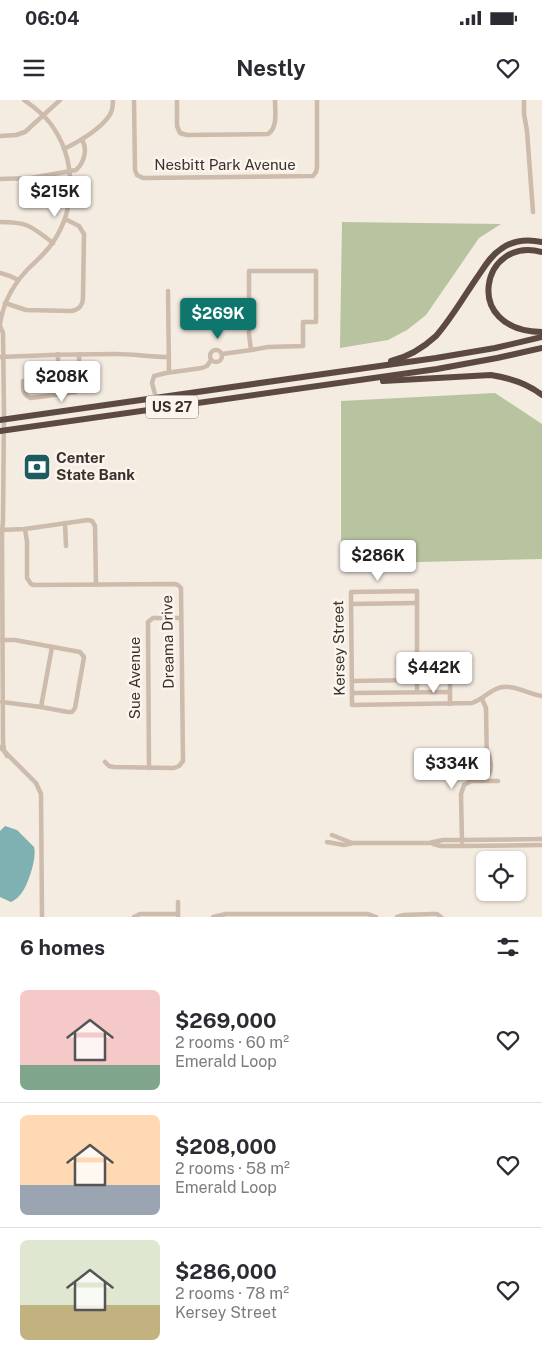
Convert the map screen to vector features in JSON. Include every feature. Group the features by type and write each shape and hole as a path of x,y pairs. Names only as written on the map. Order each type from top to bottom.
{"highway":[{"path":"331,373 399,359 419,349 431,341 440,331 487,263 497,252 507,245 518,242 529,240 542,242"},
{"path":"542,252 524,250 503,259 490,278 488,291 493,309 505,323 522,330 542,332"},
{"name":"US 27","path":"2,420 456,355 542,337"},
{"name":"US 27","path":"2,431 456,366 542,348"},
{"path":"345,382 491,375 520,382 542,395"}],"street":[{"path":"7,756 3,747 1,702 3,333 0,325 5,303 11,290 52,243 65,219 69,198 70,172 64,149 55,130 43,116 24,100"},
{"path":"0,136 22,133 60,100"},
{"path":"64,149 82,140 108,118 112,111 113,100"},
{"name":"Nesbitt Park Avenue","path":"134,100 135,170 137,175 143,178 312,176 316,174 317,167 317,100"},
{"path":"177,100 177,128 180,133 186,135 270,133 275,126 275,100"},
{"path":"524,100 533,212"},
{"path":"0,178 31,178 77,170 82,163 86,149 82,140"},
{"path":"5,303 32,311 72,311 81,306 83,298 84,234 77,224 65,219"},
{"path":"0,222 25,224 52,243"},
{"path":"222,354 251,350 268,347 303,346 303,322 316,322 316,271 249,271 249,334 251,350"},
{"path":"0,273 18,280"},
{"path":"168,291 169,372"},
{"path":"156,398 152,380 154,376 202,368 207,366 211,360 210,354 212,351 218,350 222,354"},
{"path":"55,395 58,377 58,354"},
{"path":"23,381 24,392 29,397 34,398 76,392 78,390 79,354"},
{"path":"2,356 117,354 169,357"},
{"path":"211,360 219,361 222,358 222,354"},
{"path":"1,531 92,521 96,526 96,584"},
{"path":"65,523 66,546"},
{"name":"Dreama Drive","path":"25,529 27,578 31,584 178,585 181,588 183,761 177,767 148,768 114,767 109,766 105,762"},
{"name":"Kersey Street","path":"417,603 417,591 351,592 352,705 472,703 502,686 542,696"},
{"path":"351,604 417,603 417,692"},
{"name":"Sue Avenue","path":"148,768 148,622 153,618 181,618"},
{"path":"1,640 15,640 80,652 84,655 74,710 68,712 1,702"},
{"path":"42,707 52,647"},
{"path":"352,681 417,680"},
{"path":"450,680 450,704"},
{"path":"352,693 450,692"},
{"path":"481,780 487,766 486,708 482,698"},
{"path":"0,748 36,783 41,794 42,917"},
{"path":"462,846 462,788 467,782 471,781 498,781"},
{"path":"332,835 353,844"},
{"path":"327,842 344,845 429,843 444,840 542,840"},
{"path":"513,840 513,846"},
{"path":"429,843 441,846 542,846"},
{"path":"134,917 140,914 178,916 178,902"},
{"path":"213,917 226,914 303,916 368,914 376,917"},
{"path":"397,917 437,914 441,917"}],"green space":[{"path":"342,222 501,224 479,238 426,315 407,330 388,340 340,348"},
{"path":"495,393 542,424 542,559 341,564 341,401"}],"water":[{"path":"5,826 17,830 34,847 35,851 32,869 25,887 22,893 11,902 0,897 0,831"}],"place":[{"name":"Center State Bank","path":"37,467"}]}
